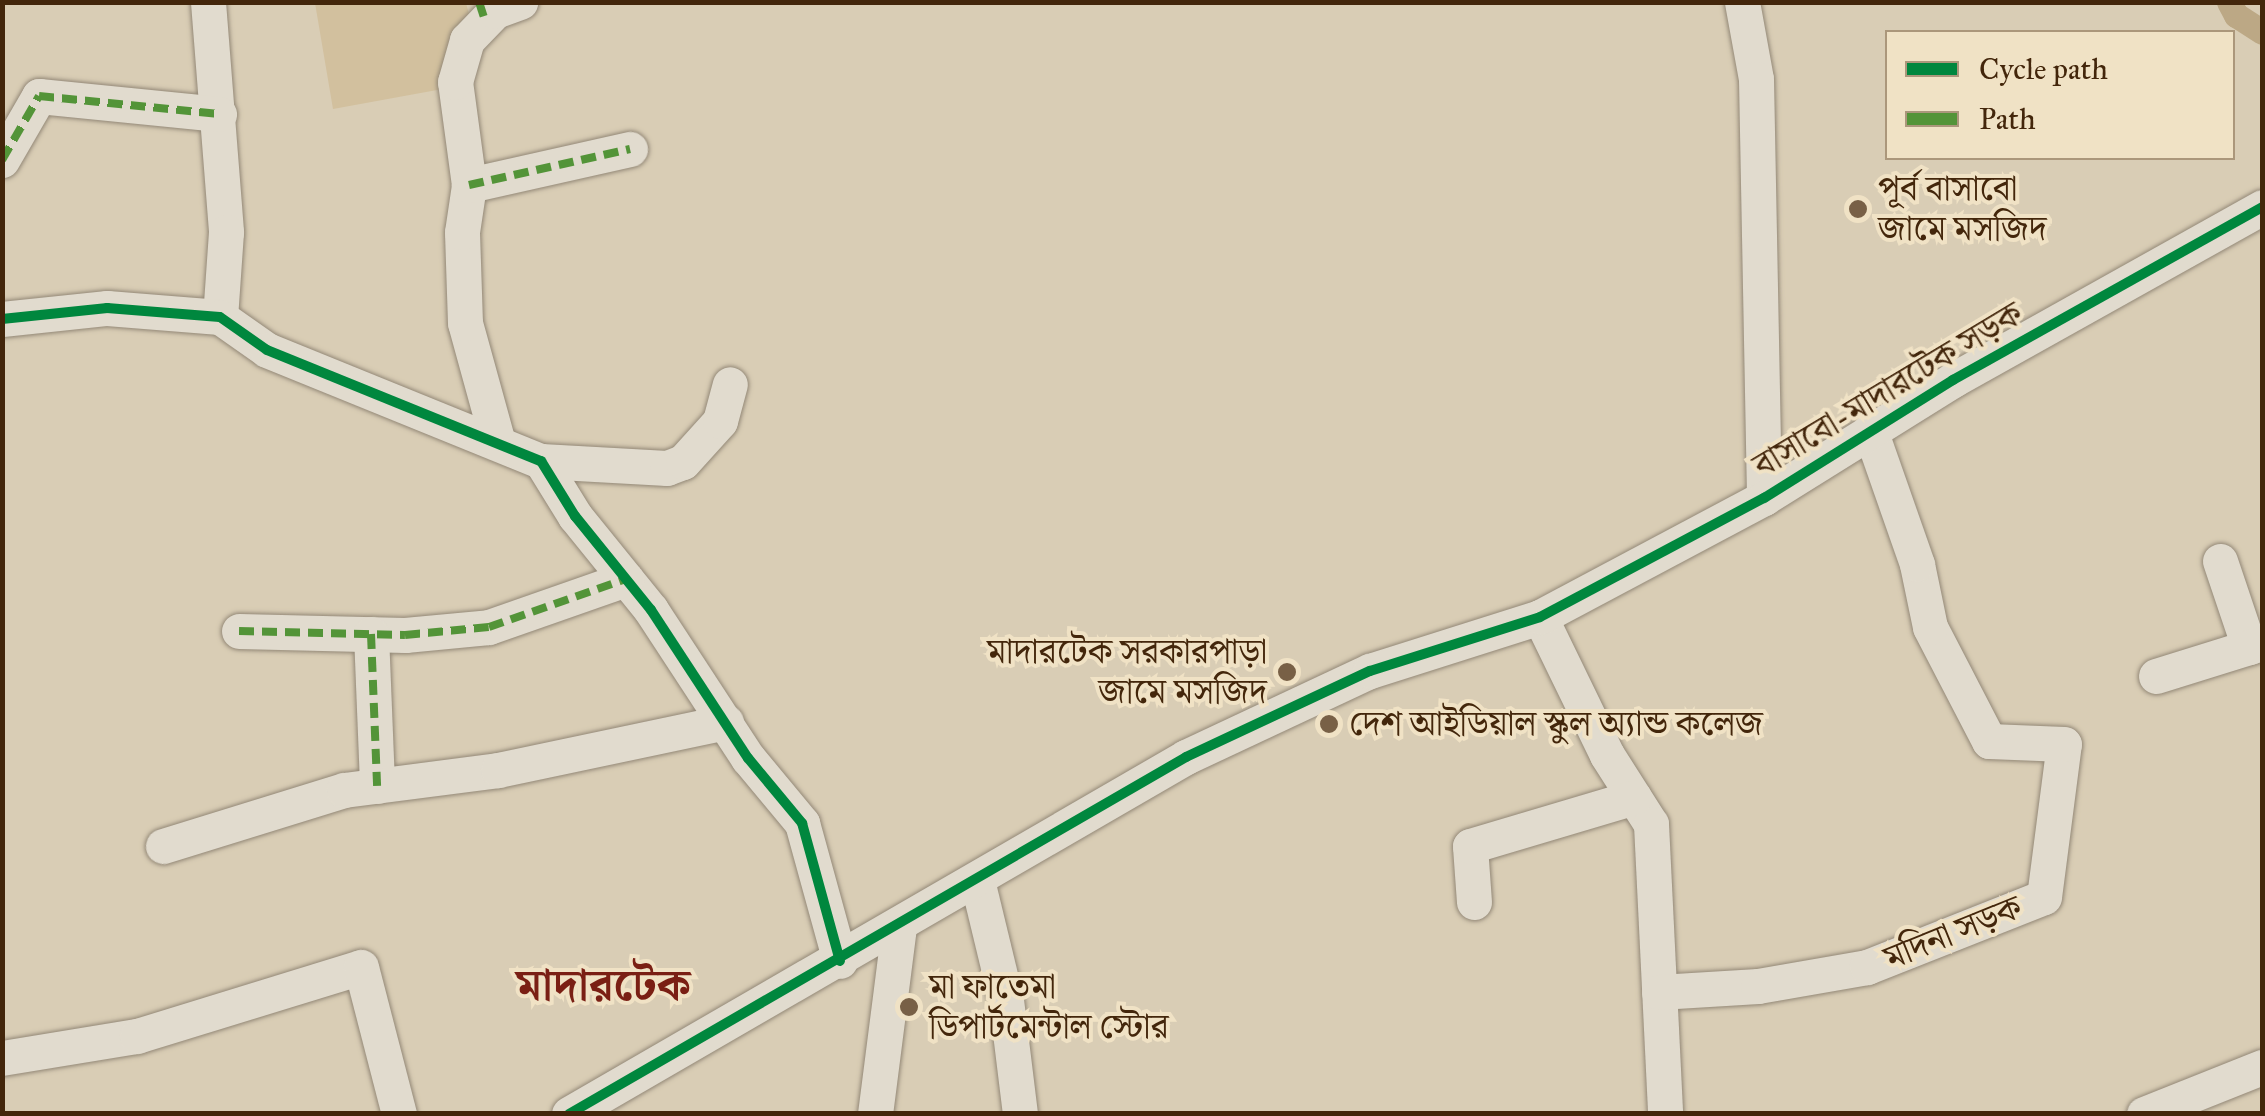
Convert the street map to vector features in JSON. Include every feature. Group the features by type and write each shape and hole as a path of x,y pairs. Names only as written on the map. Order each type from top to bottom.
{"street":[{"path":"208,2 226,232 220,317"},
{"path":"497,439 466,323 462,232 469,185 455,82 467,40 482,12 520,2"},
{"path":"1742,2 1756,80 1764,498"},
{"path":"2,160 39,96 219,114"},
{"path":"469,185 630,149"},
{"name":"বাসাবো-মাদারটেক সড়ক","path":"569,1114 1214,744 1370,671 1540,617 1764,498 1870,430 2262,207"},
{"path":"2,319 107,308 220,317 266,350 497,439 541,462 667,468 683,462 720,422 730,384"},
{"name":"মদিনা সড়ক","path":"1659,992 1758,986 1867,967 2044,897 2064,744 1990,741 1930,627 1916,564 1870,430"},
{"path":"541,462 802,823 840,961"},
{"path":"2156,676 2256,645 2220,561"},
{"path":"238,630 370,634 490,627 626,579"},
{"path":"1540,617 1651,824 1665,1114"},
{"path":"370,634 376,786"},
{"path":"162,846 376,786 498,770 726,722"},
{"path":"1474,902 1470,846 1634,796"},
{"path":"976,880 1006,1000 1020,1114"},
{"path":"875,1114 899,926"},
{"path":"2,1058 138,1036 361,967 399,1114"},
{"path":"2144,1114 2262,1067"}],"shaded area":[{"path":"315,3 466,3 470,18 448,88 333,109"}],"waterway":[{"path":"2229,2 2236,15 2262,32"}],"marked path":[{"path":"479,2 485,21"},
{"path":"2,160 39,96 219,114"},
{"path":"469,185 630,149"},
{"path":"239,631 405,635 489,627 626,579"},
{"path":"371,634 377,786"}],"cycle path":[{"path":"569,1114 1186,757 1370,671 1540,617 1764,498 1953,380 2262,207"},
{"path":"2,319 107,308 220,317 267,350 541,461 575,516 651,610 748,758 802,823 840,961"}],"place":[{"name":"পূর্ব বাসাবো জামে মসজিদ","path":"1858,209"},
{"name":"মাদারটেক সরকারপাড়া জামে মসজিদ","path":"1287,672"},
{"name":"দেশ আইডিয়াল স্কুল অ্যান্ড কলেজ","path":"1329,724"},
{"name":"মা ফাতেমা ডিপার্টমেন্টাল স্টোর","path":"909,1007"}],"district":[{"name":"মাদারটেক","path":"603,985"}]}
